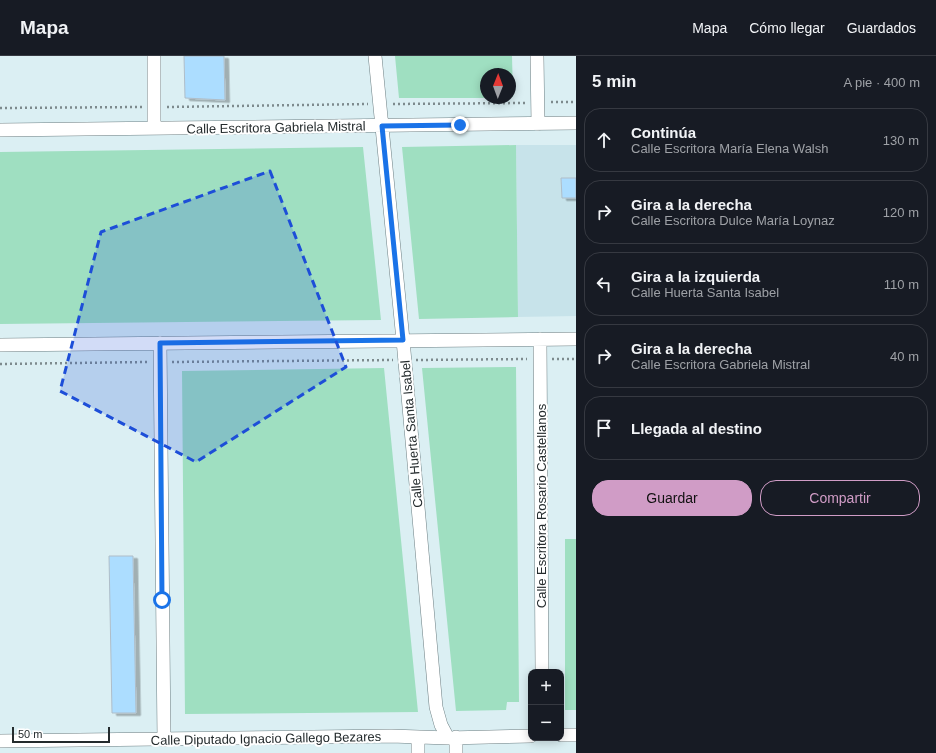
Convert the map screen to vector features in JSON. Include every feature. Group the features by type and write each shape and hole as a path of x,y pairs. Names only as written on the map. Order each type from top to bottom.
{"street":[{"path":"154,56 154,128"},
{"name":"Calle Huerta Santa Isabel","path":"375,56 403,340 436,707 441,725 452,738 456,753"},
{"path":"537,56 538,124"},
{"name":"Calle Escritora Gabriela Mistral","path":"0,130 576,123"},
{"name":"Calle Escritora Rosario Castellanos","path":"540,339 542,669"},
{"path":"0,345 576,339"},
{"path":"160,343 164,740"},
{"path":"564,735 576,734"},
{"name":"Calle Diputado Ignacio Gallego Bezares","path":"0,741 391,736 452,738 528,736"},
{"path":"418,737 418,753"}],"path":[{"path":"0,108 576,102"},
{"path":"0,364 576,359"}],"highlighted area":[{"path":"270,171 346,367 196,462 60,391 101,232"}],"shaded area":[{"path":"516,145 576,145 576,316 518,317"}],"green space":[{"path":"395,56 512,56 512,68 480,68 480,98 399,98"},
{"path":"516,145 518,317 419,319 402,147"},
{"path":"363,147 381,320 0,324 0,152"},
{"path":"516,367 519,702 507,702 506,710 456,711 422,368"},
{"path":"384,368 418,712 185,714 182,371"},
{"path":"565,539 576,539 576,710 565,710"}],"building":[{"path":"184,56 224,56 225,100 185,98"},
{"path":"561,178 576,178 576,198 562,198"},
{"path":"109,556 133,556 136,713 112,713"}],"route":[{"path":"162,600 160,343 403,340 382,126 460,125"}]}
